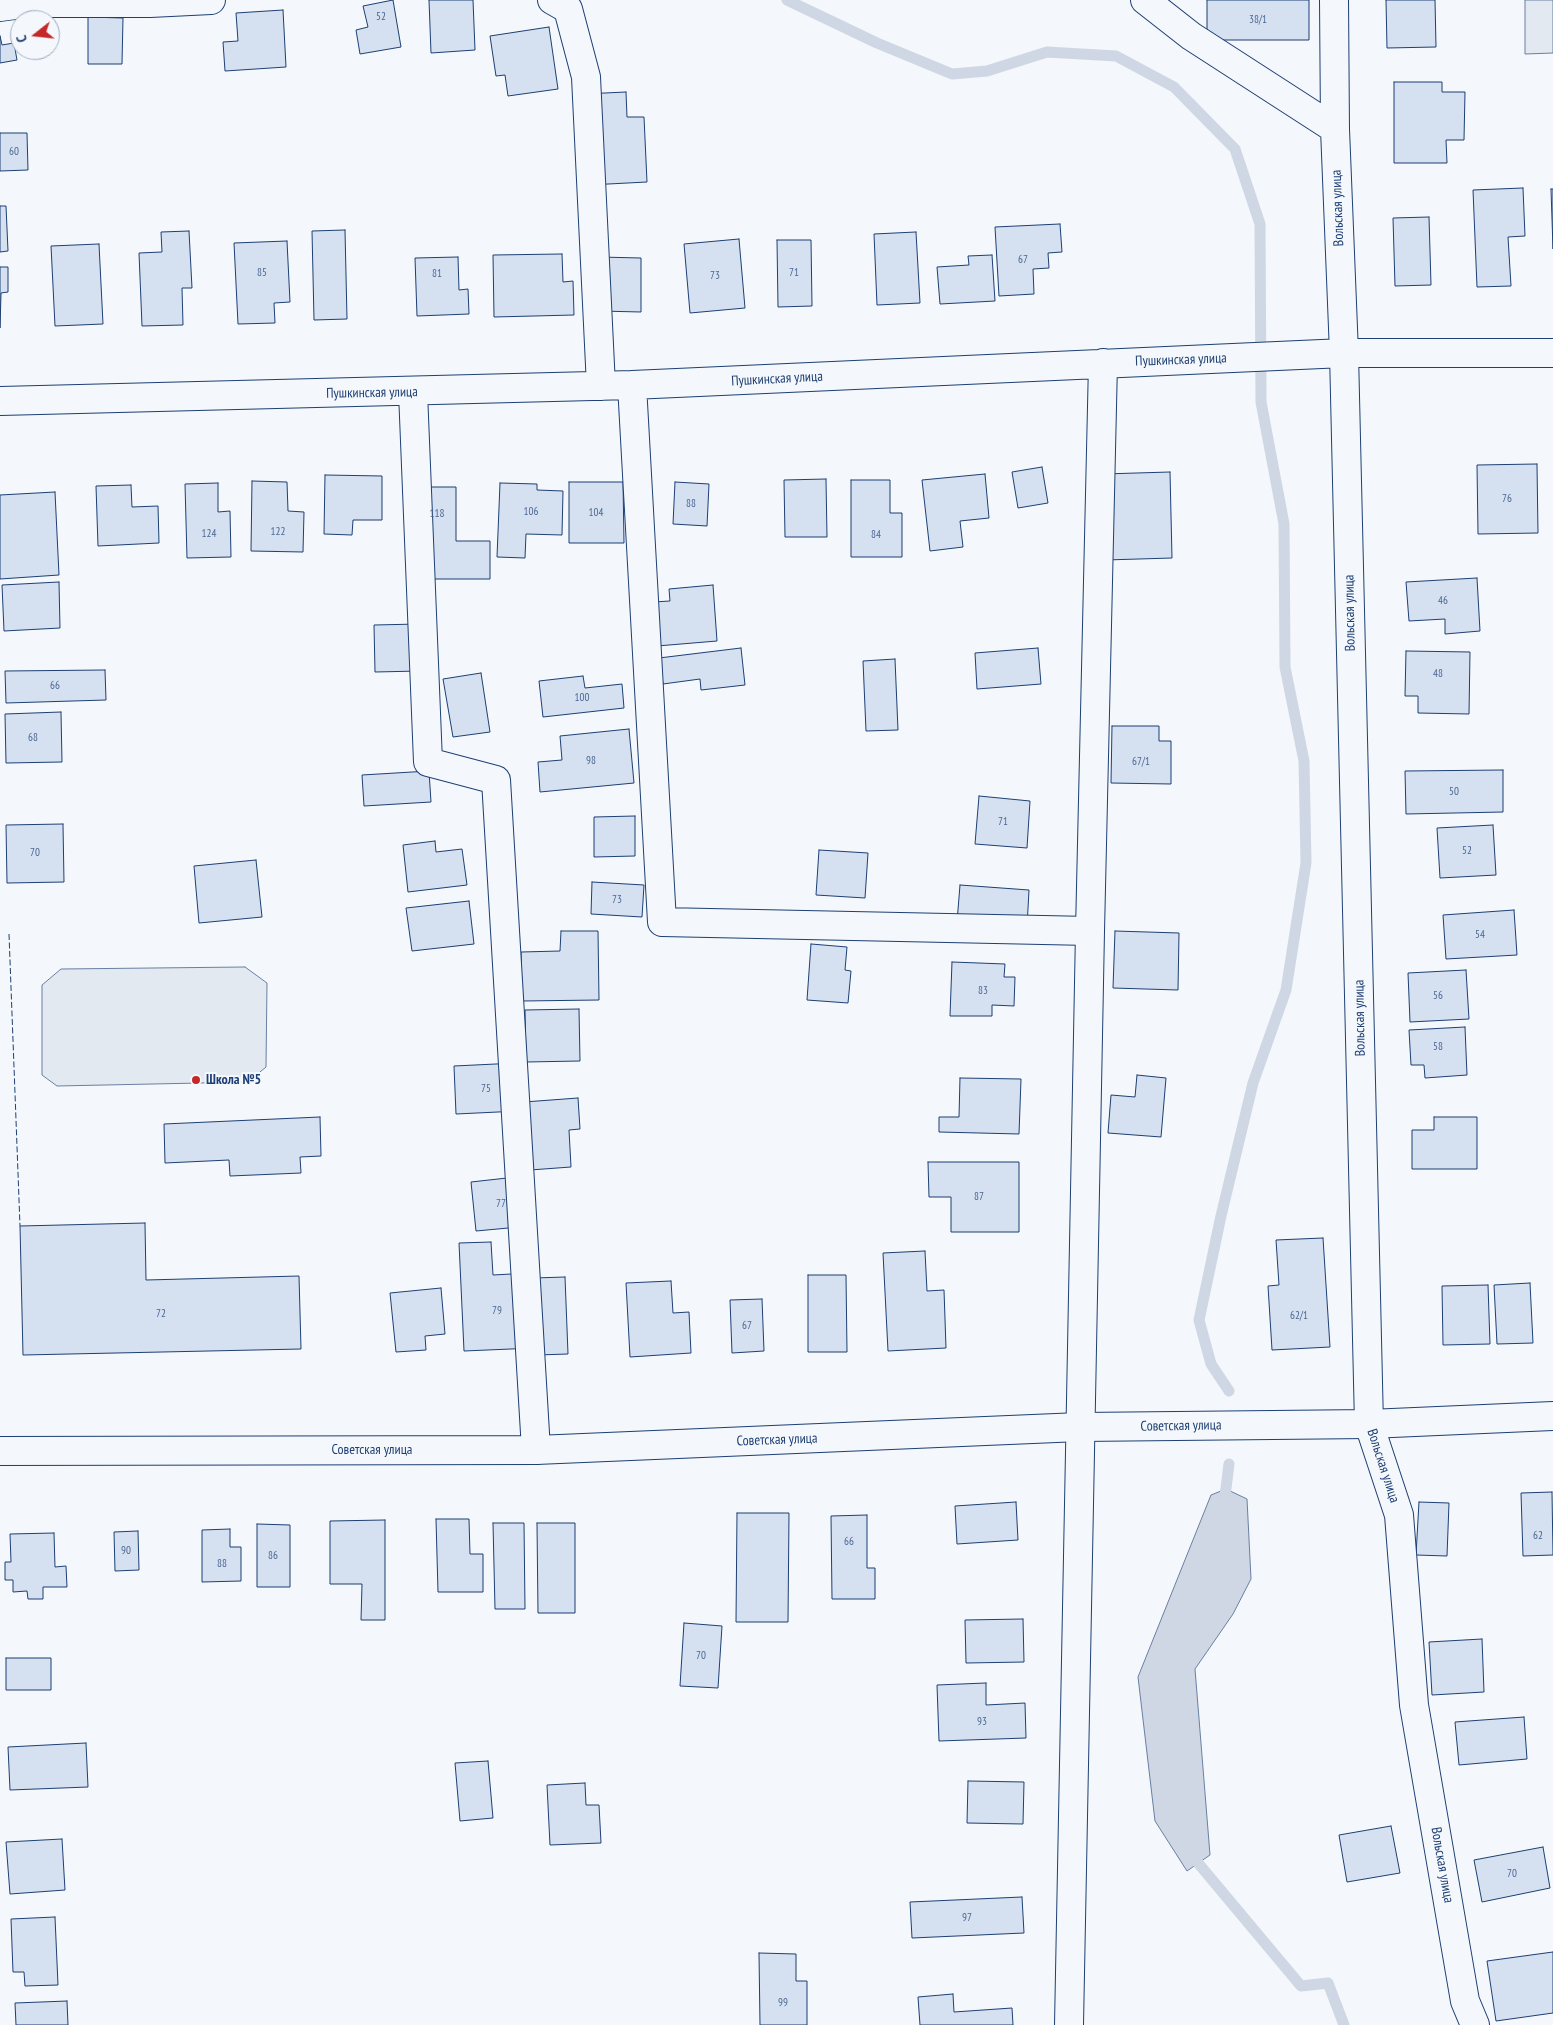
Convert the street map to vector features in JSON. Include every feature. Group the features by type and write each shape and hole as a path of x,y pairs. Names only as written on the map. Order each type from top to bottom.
{"street":[{"path":"0,7 30,3 150,3 211,0"},
{"path":"1144,0 1191,36 1334,129"},
{"name":"Вольская улица","path":"1334,0 1334,129 1344,354 1370,1424 1399,1515 1414,1705 1465,2001 1475,2025"},
{"path":"561,3 586,77 601,386"},
{"name":"Пушкинская улица","path":"0,401 632,386 1103,363 1344,354 1553,353"},
{"path":"1069,2025 1103,363"},
{"path":"632,386 662,922 1090,931"},
{"path":"412,392 428,762 496,780 536,1450"},
{"name":"Советская улица","path":"0,1451 536,1450 1080,1427 1370,1424 1553,1416"}],"shaded area":[{"path":"1525,0 1553,0 1553,53 1525,54"},
{"path":"245,967 267,983 266,1067 248,1082 57,1086 42,1075 42,985 61,969"},
{"path":"1226,1489 1247,1499 1251,1579 1233,1614 1195,1669 1210,1855 1187,1871 1155,1821 1138,1677 1211,1495"}],"building":[{"path":"393,0 401,47 360,54 356,30 368,27 363,6"},
{"path":"429,0 473,0 475,50 431,53"},
{"path":"1207,0 1309,0 1309,40 1207,40"},
{"path":"1386,0 1435,0 1436,47 1387,48"},
{"path":"283,10 286,67 225,71 223,42 238,41 236,13"},
{"path":"88,17 123,18 122,64 88,64"},
{"path":"549,27 558,89 508,96 505,75 496,76 490,36"},
{"path":"0,36 2,45 10,44 10,60 17,60 0,63"},
{"path":"1394,82 1442,82 1442,92 1465,92 1464,140 1446,140 1447,163 1394,163"},
{"path":"626,92 627,117 644,117 647,182 589,185 584,94"},
{"path":"0,133 27,133 28,170 0,171"},
{"path":"1523,188 1525,236 1508,237 1511,286 1477,287 1473,190"},
{"path":"1551,189 1553,189 1553,249"},
{"path":"0,206 6,206 8,251 0,252"},
{"path":"1429,217 1431,285 1395,286 1393,218"},
{"path":"1060,224 1062,252 1048,253 1049,268 1033,269 1034,294 999,296 995,227"},
{"path":"345,230 347,319 314,320 312,231"},
{"path":"189,231 192,288 182,288 183,325 142,326 139,253 162,252 161,232"},
{"path":"916,232 920,303 877,305 874,234"},
{"path":"739,239 745,308 690,313 684,244"},
{"path":"777,240 811,240 812,306 778,307"},
{"path":"287,241 290,302 274,303 275,323 238,324 234,243"},
{"path":"99,244 103,324 55,326 51,246"},
{"path":"562,254 563,282 573,281 574,315 494,317 493,255"},
{"path":"992,255 995,301 940,304 937,267 969,265 968,256"},
{"path":"458,257 459,290 468,289 469,314 417,316 415,258"},
{"path":"599,257 641,258 641,312 599,311"},
{"path":"0,267 8,267 8,292 1,293 0,328"},
{"path":"1537,464 1538,533 1478,534 1477,465"},
{"path":"1042,467 1048,503 1018,508 1012,472"},
{"path":"1170,472 1172,558 1105,560 1103,474"},
{"path":"985,474 989,518 960,521 963,547 930,551 922,480"},
{"path":"325,475 382,476 382,520 353,520 352,535 324,534"},
{"path":"826,479 827,537 785,537 784,480"},
{"path":"851,480 890,480 890,513 902,513 902,557 851,557"},
{"path":"252,481 287,482 288,511 304,512 303,552 251,551"},
{"path":"569,482 623,482 624,543 569,543"},
{"path":"675,482 709,484 707,526 673,524"},
{"path":"218,483 218,512 230,511 231,557 187,558 185,484"},
{"path":"500,483 537,484 537,490 563,491 562,535 526,534 525,558 497,557"},
{"path":"131,485 132,507 158,506 159,543 98,546 96,486"},
{"path":"419,487 456,487 456,541 490,541 490,579 419,579"},
{"path":"55,492 59,575 0,579 0,495"},
{"path":"1477,578 1480,631 1445,634 1445,619 1409,621 1406,582"},
{"path":"59,582 60,628 4,631 2,585"},
{"path":"713,585 717,641 657,646 653,602 670,601 669,589"},
{"path":"419,624 420,671 375,672 374,625"},
{"path":"741,648 745,685 701,690 700,679 663,684 659,658"},
{"path":"1038,648 1041,684 977,689 975,653"},
{"path":"1406,651 1470,652 1469,714 1418,713 1418,696 1405,696"},
{"path":"895,659 898,730 866,731 863,661"},
{"path":"105,670 106,700 6,703 5,671"},
{"path":"481,673 490,732 453,737 443,679"},
{"path":"583,676 585,688 622,684 624,708 543,717 539,681"},
{"path":"61,712 62,762 6,763 5,714"},
{"path":"1112,726 1159,726 1159,741 1171,741 1171,784 1111,783"},
{"path":"629,729 634,783 540,792 538,762 562,760 560,736"},
{"path":"1503,770 1503,812 1406,814 1405,771"},
{"path":"429,771 431,802 364,806 362,775"},
{"path":"979,796 1030,801 1027,848 975,844"},
{"path":"635,816 635,856 594,857 594,817"},
{"path":"63,824 64,882 7,883 6,825"},
{"path":"1493,825 1496,875 1440,878 1437,828"},
{"path":"435,841 436,852 462,849 467,885 408,892 403,845"},
{"path":"819,850 868,853 865,898 816,895"},
{"path":"256,860 262,917 199,923 194,866"},
{"path":"592,882 644,885 642,917 591,914"},
{"path":"960,885 1029,890 1027,927 957,922"},
{"path":"469,901 474,944 412,951 406,908"},
{"path":"1514,910 1517,955 1446,959 1443,915"},
{"path":"561,931 598,931 599,1000 522,1001 521,952 560,951"},
{"path":"1115,931 1179,933 1178,990 1113,988"},
{"path":"811,944 847,947 845,970 851,971 848,1003 807,1000"},
{"path":"952,962 1005,964 1004,977 1015,977 1014,1006 992,1005 992,1016 950,1016"},
{"path":"1466,970 1469,1019 1410,1022 1408,973"},
{"path":"579,1009 580,1061 526,1062 525,1010"},
{"path":"1465,1027 1467,1075 1425,1078 1424,1065 1411,1065 1409,1030"},
{"path":"517,1063 519,1111 456,1114 454,1066"},
{"path":"1137,1075 1166,1078 1161,1137 1108,1133 1111,1095 1135,1097"},
{"path":"960,1078 1021,1079 1019,1134 939,1132 939,1117 959,1117"},
{"path":"578,1098 580,1129 569,1130 571,1167 530,1170 524,1102"},
{"path":"320,1117 321,1156 300,1157 301,1173 230,1176 229,1160 165,1163 164,1124"},
{"path":"1434,1117 1477,1117 1477,1169 1412,1169 1412,1130 1434,1130"},
{"path":"928,1162 1019,1162 1019,1232 951,1232 951,1197 929,1197"},
{"path":"525,1176 530,1226 476,1231 471,1182"},
{"path":"145,1223 146,1280 299,1276 301,1349 23,1355 20,1226"},
{"path":"1323,1238 1330,1347 1272,1350 1268,1286 1279,1285 1276,1240"},
{"path":"491,1242 493,1275 530,1273 534,1348 464,1351 459,1243"},
{"path":"925,1251 927,1291 944,1290 946,1348 888,1351 883,1253"},
{"path":"808,1275 846,1275 847,1352 808,1352"},
{"path":"565,1277 568,1354 537,1355 534,1278"},
{"path":"671,1281 673,1313 689,1312 691,1353 630,1357 626,1283"},
{"path":"1530,1283 1533,1343 1497,1344 1494,1285"},
{"path":"1488,1285 1490,1344 1443,1345 1442,1286"},
{"path":"441,1288 445,1334 425,1336 426,1350 396,1352 390,1293"},
{"path":"762,1299 764,1351 732,1353 730,1300"},
{"path":"1552,1492 1553,1555 1523,1556 1521,1493"},
{"path":"1016,1502 1018,1540 957,1544 955,1506"},
{"path":"1419,1502 1449,1503 1447,1556 1416,1555"},
{"path":"737,1513 789,1513 788,1622 736,1622"},
{"path":"867,1515 867,1568 875,1568 875,1599 832,1599 831,1516"},
{"path":"436,1519 469,1519 470,1554 483,1554 483,1592 438,1592"},
{"path":"385,1520 385,1620 361,1620 362,1584 330,1584 330,1521"},
{"path":"493,1523 524,1523 525,1609 495,1609"},
{"path":"537,1523 575,1523 575,1613 538,1613"},
{"path":"257,1524 290,1525 290,1587 257,1587"},
{"path":"230,1529 230,1547 241,1547 241,1581 202,1582 202,1530"},
{"path":"138,1531 139,1570 115,1571 114,1532"},
{"path":"54,1533 55,1567 66,1566 67,1587 43,1587 43,1599 28,1599 27,1591 13,1592 13,1580 5,1580 5,1562 11,1562 10,1534"},
{"path":"1023,1619 1024,1662 966,1663 965,1620"},
{"path":"684,1623 722,1626 718,1688 680,1686"},
{"path":"1482,1639 1484,1692 1432,1695 1429,1642"},
{"path":"6,1658 51,1658 51,1690 6,1690"},
{"path":"986,1683 986,1705 1025,1703 1026,1738 939,1741 937,1685"},
{"path":"1524,1717 1527,1759 1459,1765 1455,1722"},
{"path":"86,1743 88,1787 10,1790 8,1747"},
{"path":"488,1761 493,1818 460,1821 455,1763"},
{"path":"968,1781 1024,1782 1023,1824 967,1823"},
{"path":"585,1783 586,1805 599,1805 601,1843 550,1845 547,1785"},
{"path":"1391,1826 1400,1873 1347,1882 1339,1835"},
{"path":"62,1839 65,1890 10,1894 6,1842"},
{"path":"1543,1847 1550,1888 1482,1902 1474,1860"},
{"path":"1022,1897 1024,1933 912,1938 910,1902"},
{"path":"55,1917 58,1985 25,1986 24,1972 13,1972 11,1919"},
{"path":"1553,1952 1553,2013 1496,2021 1487,1961"},
{"path":"759,1953 796,1954 796,1981 807,1981 807,2025 760,2025"},
{"path":"953,1994 954,2012 1012,2008 1013,2025 920,2025 918,1997"},
{"path":"67,2001 68,2025 16,2025 15,2003"}],"waterway":[{"path":"787,0 877,43 952,74 987,71 1047,52 1116,56 1174,87 1235,149 1260,224 1261,402 1284,524 1285,667 1304,761 1306,863 1286,990 1253,1083 1221,1216 1199,1320 1211,1364 1229,1391"},
{"path":"1224,1504 1229,1464"},
{"path":"1194,1850 1198,1863 1301,1986 1328,1983 1344,2025"}],"fence":[{"path":"9,934 20,1226"}],"place":[{"name":"Школа №5","path":"196,1080"}]}
